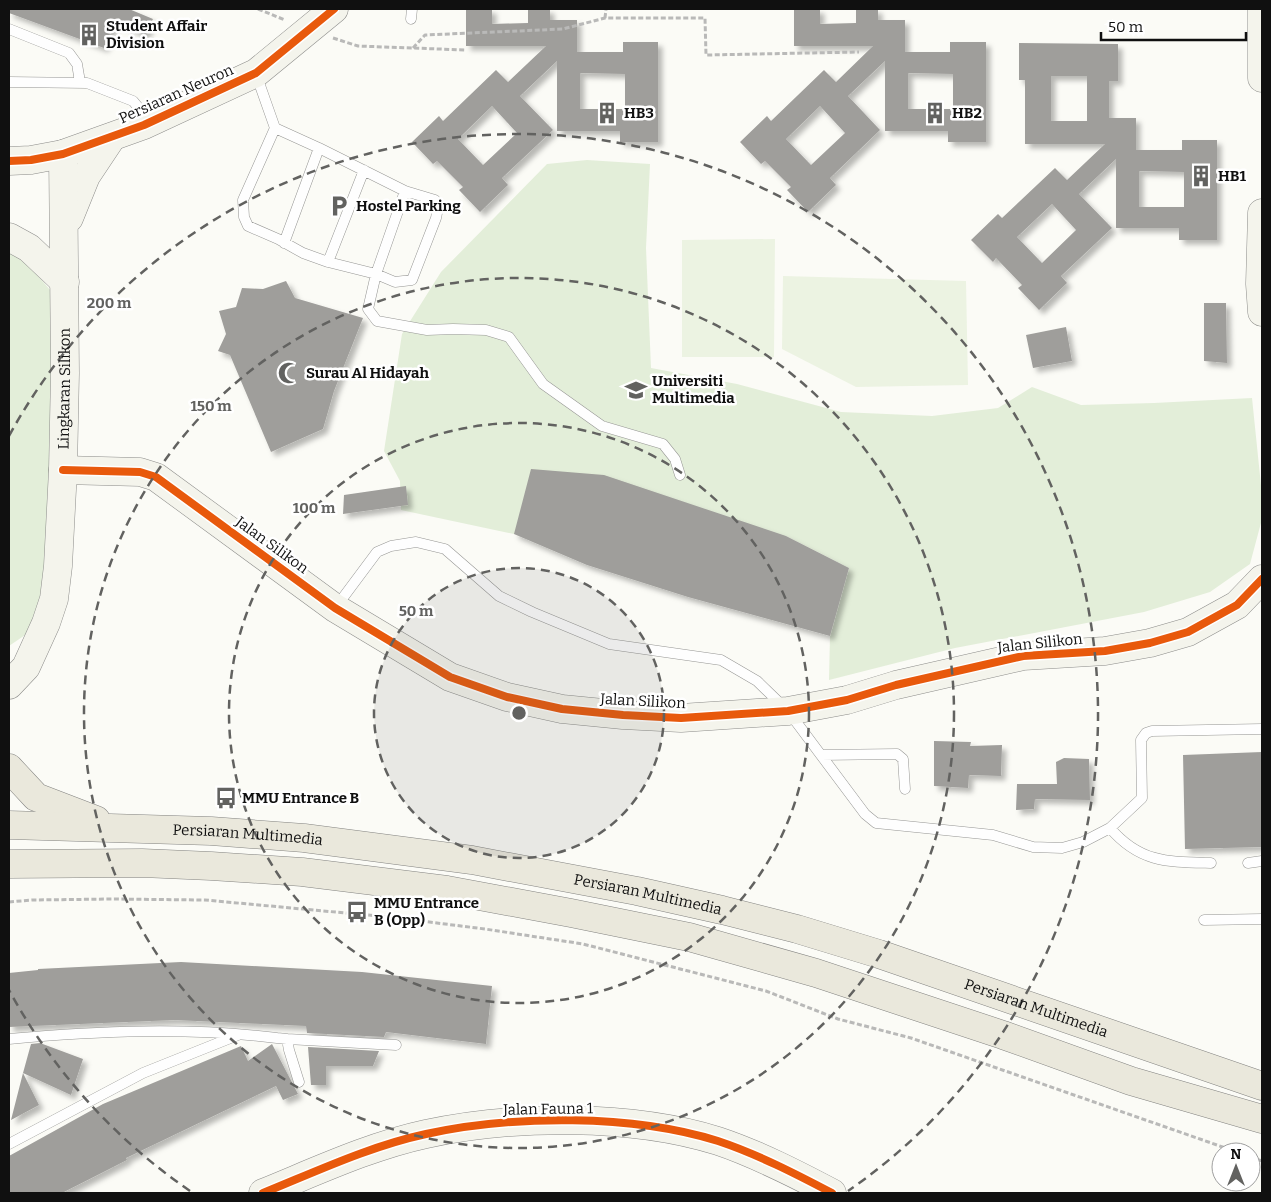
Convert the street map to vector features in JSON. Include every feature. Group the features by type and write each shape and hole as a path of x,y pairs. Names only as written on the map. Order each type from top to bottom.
{"main road":[{"path":"9,768 36,797 115,827"},
{"name":"Persiaran Multimedia","path":"9,825 211,831 304,838 407,850 546,873 722,910 797,928 879,954 1258,1084"},
{"path":"9,864 142,863 302,872 447,890 571,913 689,938 816,973 1003,1035 1131,1081 1262,1120"}],"street":[{"name":"Persiaran Neuron","path":"9,161 31,160 63,154 112,137 144,125 256,73 334,9"},
{"path":"1262,9 1262,78"},
{"path":"64,228 86,176 112,137"},
{"name":"Lingkaran Silikon","path":"9,685 26,667 46,623 54,599 58,566 63,470 65,282 63,154"},
{"path":"1262,213 1260,284 1262,312"},
{"path":"9,237 29,248 65,282"},
{"name":"Jalan Silikon","path":"63,470 140,472 156,477 335,608 450,677 507,697 562,709 622,716 681,718 788,711 847,700 896,685 1023,656 1105,651 1150,643 1188,632 1237,605 1262,579"},
{"name":"Lingkaran Silikon","path":"9,661 31,649 46,623"},
{"name":"Jalan Fauna 1","path":"262,1193 358,1154 425,1134 489,1124 546,1121 606,1122 666,1129 718,1142 765,1160 832,1193"}],"lane":[{"path":"9,29 69,53 77,64 80,82"},
{"path":"256,73 275,128 242,200 244,217 248,226 284,242 303,253 328,262 376,274 395,282 412,280 436,218 438,208 435,200 405,190 275,128"},
{"path":"9,82 87,83 134,101 144,125"},
{"path":"284,242 319,148"},
{"path":"328,262 364,170"},
{"path":"405,190 376,274 368,309 377,321 427,330 486,330 509,338 543,384 602,426 662,444 675,459 680,475"},
{"path":"335,608 377,552 391,546 416,542 445,549 499,596 532,612 609,644 721,660 757,682 788,711 865,814 876,823 993,835 1033,847 1062,848 1082,842 1110,828 1142,798 1141,740 1146,733 1152,731 1262,729"},
{"path":"821,755 897,754 903,759 905,789"},
{"path":"1110,828 1129,846 1155,859 1168,862 1211,863"},
{"path":"1248,863 1262,862"},
{"path":"1204,920 1262,919"},
{"path":"10,1039 141,1032 241,1033 287,1039 396,1045"},
{"path":"9,1144 142,1073 241,1033"},
{"path":"287,1039 299,1082"}],"path":[{"path":"258,9 328,37 358,46 466,50"},
{"path":"605,18 606,9"},
{"path":"413,48 425,35 563,30 605,18 705,18 706,55 859,52"},
{"path":"9,902 87,899 205,900 389,917 582,944 766,991 838,1019 911,1038 1211,1143"}],"green space":[{"path":"587,160 650,164 646,248 651,368 737,384 841,412 932,416 998,408 1032,387 1081,405 1252,398 1262,495 1262,519 1250,564 1210,592 1144,612 955,648 829,680 830,636 849,568 786,536 514,534 401,510 400,481 384,451 402,334 441,272 547,164"},
{"path":"775,239 774,357 682,357 682,240"},
{"path":"9,246 51,291 54,385 49,573 31,631 9,646"},
{"path":"783,276 966,281 968,385 856,387 782,349"}],"building":[{"name":"Student Affair Division","path":"9,9 129,9 153,19 145,35 115,22 104,48 9,13"},
{"name":"HB3","path":"466,9 492,9 492,24 528,23 528,9 550,9 550,20 577,20 577,52 623,52 623,42 658,42 658,142 620,142 620,131 557,131 557,61 520,96 553,130 502,178 508,185 480,212 459,190 463,187 437,161 433,164 412,142 439,116 443,121 496,70 508,82 546,46 466,46","holes":["580,73 625,74 625,109 580,109","492,106 517,133 483,165 458,139"]},
{"name":"HB2","path":"794,9 820,9 820,24 856,23 856,9 878,9 878,20 905,20 905,52 950,52 950,42 986,42 986,142 948,142 948,131 885,131 885,61 848,96 880,130 830,178 836,185 808,212 787,190 791,187 765,161 761,164 740,142 767,116 771,121 824,70 836,82 873,46 794,46","holes":["908,73 953,74 953,109 908,109","820,106 845,133 811,165 786,139"]},
{"name":"HB1","path":"1019,43 1118,44 1118,81 1109,81 1109,118 1136,118 1136,150 1182,150 1182,140 1217,140 1217,240 1179,240 1179,228 1116,228 1116,159 1079,194 1112,228 1061,276 1067,283 1039,310 1018,288 1022,285 996,258 993,262 971,240 998,214 1002,218 1055,168 1067,180 1105,144 1025,144 1025,80 1019,80","holes":["1051,76 1087,76 1087,121 1051,121","1139,171 1184,172 1184,207 1139,207","1052,204 1076,230 1042,263 1017,237"]},
{"name":"Surau Al Hidayah","path":"286,281 295,298 363,318 334,391 323,429 271,452 230,355 218,351 226,334 219,311 236,307 242,288 263,289"},
{"path":"1204,303 1226,303 1227,363 1204,361"},
{"path":"1066,327 1072,361 1033,368 1026,335"},
{"path":"531,469 604,475 786,536 849,568 830,636 688,597 587,565 514,534"},
{"path":"406,486 408,505 343,514 344,495"},
{"path":"934,741 971,742 970,746 1002,745 1001,776 969,775 968,788 934,786"},
{"path":"1262,752 1262,847 1185,849 1183,755"},
{"path":"1064,758 1089,759 1090,800 1035,799 1034,809 1016,810 1017,784 1057,784 1056,762"},
{"path":"181,962 362,972 492,986 486,1044 386,1032 384,1037 307,1033 306,1026 175,1020 9,1027 9,973 38,969"},
{"path":"40,1043 83,1059 71,1095 23,1073 31,1044"},
{"path":"272,1044 298,1094 283,1100 276,1086 126,1158 127,1160 62,1193 9,1193 9,1156 103,1104 241,1046 248,1061"},
{"path":"308,1047 379,1051 373,1066 326,1066 326,1085 311,1085"},
{"path":"23,1073 39,1105 11,1120"}],"cycle path":[{"path":"9,161 31,160 63,154 144,125 256,73 334,9"},
{"path":"63,470 140,472 156,477 335,608 450,677 507,697 562,709 623,715 681,718 788,711 847,700 896,685 1023,656 1105,651 1150,643 1188,632 1237,605 1262,579"},
{"path":"263,1193 364,1152 426,1134 497,1123 573,1120 648,1126 684,1132 718,1141 762,1158 832,1193"}],"place":[{"name":"Student Affair Division","path":"89,35"},
{"name":"HB3","path":"607,113"},
{"name":"HB2","path":"935,113"},
{"name":"HB1","path":"1201,176"},
{"name":"Hostel Parking","path":"339,206"},
{"name":"Surau Al Hidayah","path":"289,373"},
{"name":"Universiti Multimedia","path":"636,390"},
{"name":"MMU Entrance B","path":"226,798"},
{"name":"MMU Entrance B (Opp)","path":"357,912"}]}
